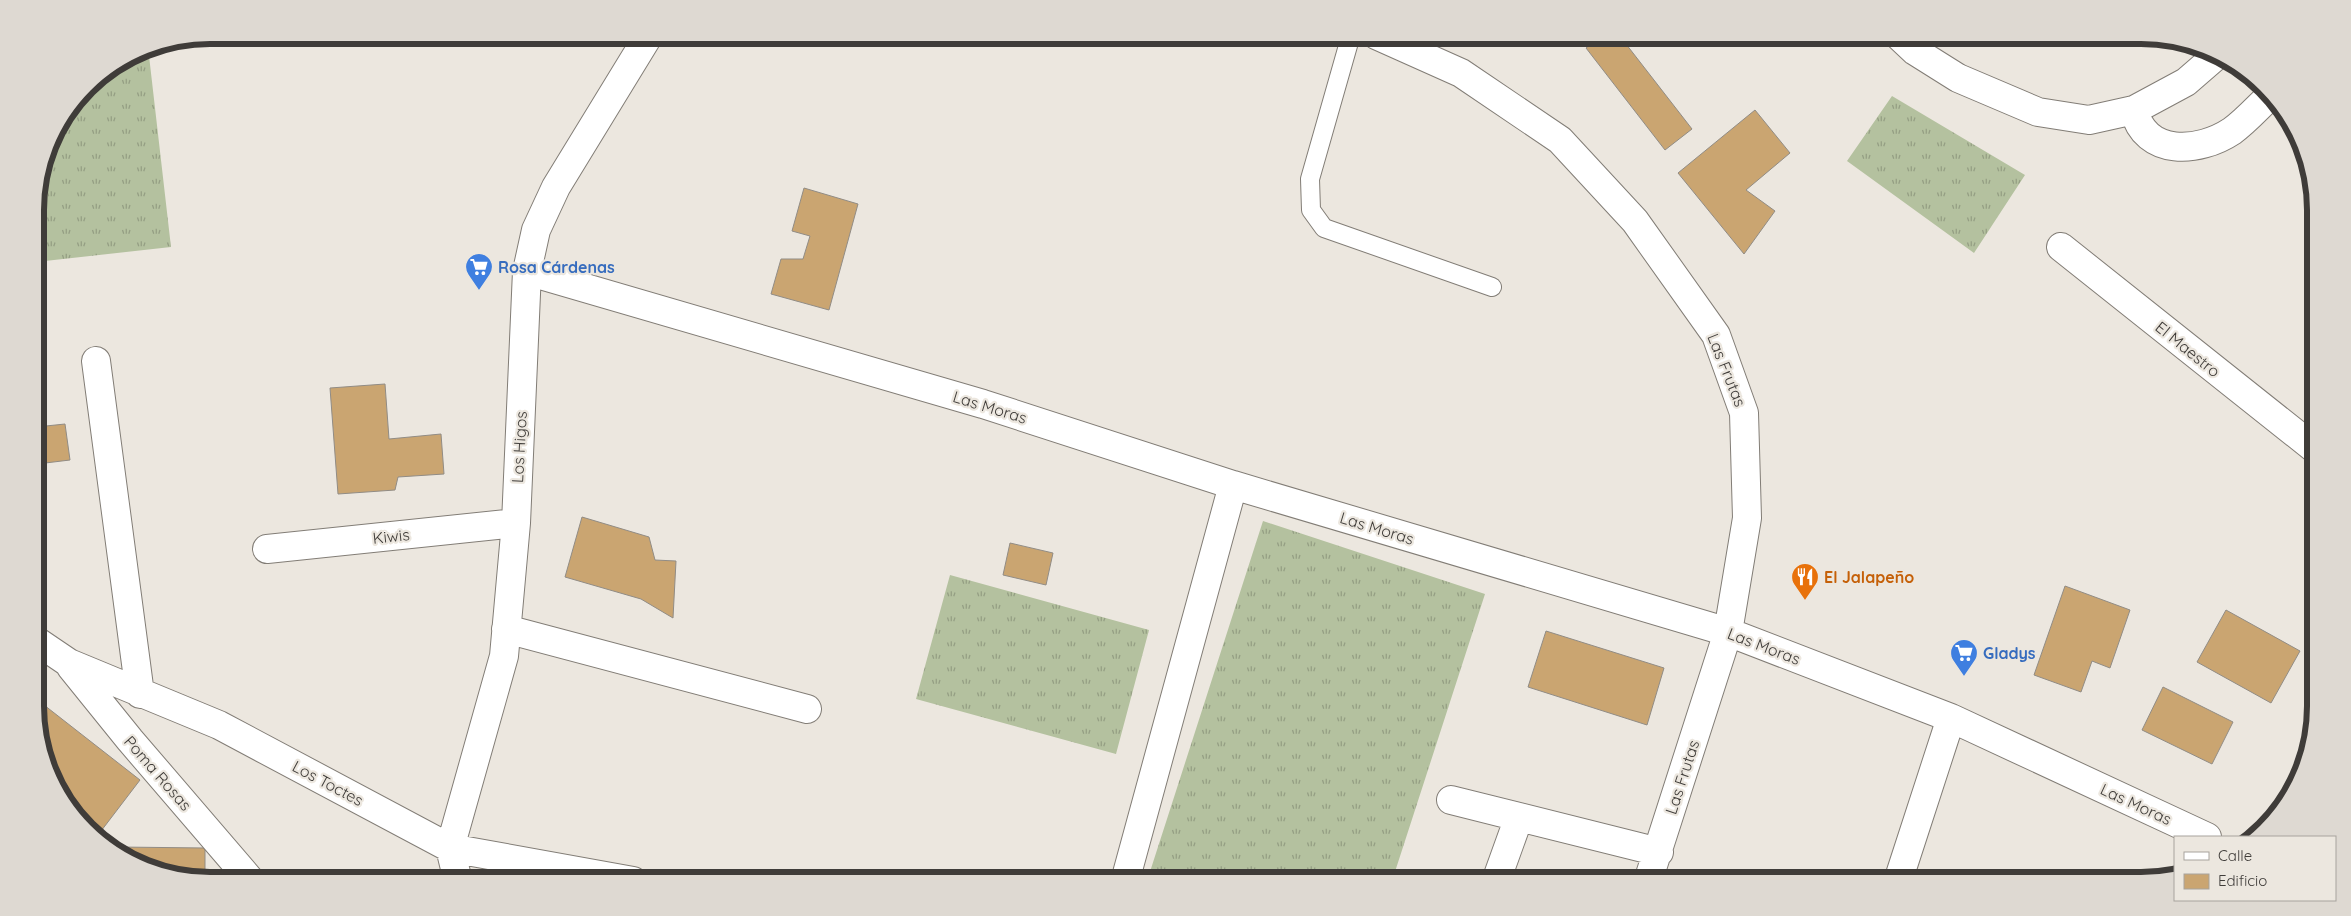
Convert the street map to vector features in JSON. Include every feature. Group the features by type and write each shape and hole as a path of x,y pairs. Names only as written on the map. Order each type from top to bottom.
{"street":[{"name":"Los Higos","path":"456,872 450,848 504,656 516,523 527,271 536,230 556,187 643,44"},
{"name":"Las Frutas","path":"1396,44 1461,73 1560,140 1635,220 1716,335 1744,413 1747,518 1728,632 1651,872"},
{"path":"1908,44 1915,51 1958,78 2038,112 2088,120 2134,110 2186,82 2212,60"},
{"path":"2134,110 2142,131 2152,139 2167,144 2200,145 2218,139 2234,130 2266,100"},
{"name":"El Maestro","path":"2061,247 2307,443"},
{"name":"Las Moras","path":"527,271 983,404 1233,485 1728,632 1951,718 2204,836"},
{"path":"96,361 140,694"},
{"path":"1127,872 1233,485"},
{"name":"Kiwis","path":"267,549 516,523"},
{"path":"506,629 807,709"},
{"name":"Los Toctes","path":"44,646 69,663 140,694 219,724 450,848 583,872"},
{"name":"Poma Rosas","path":"69,663 130,740 243,872"},
{"path":"1901,872 1951,718"},
{"path":"1451,800 1659,852"},
{"path":"1499,872 1519,817"}],"lane":[{"path":"1348,44 1310,180 1310,210 1324,228 1492,288"}],"green space":[{"path":"149,56 171,247 44,261 44,199 49,167 61,136 72,117 92,92 117,72"},
{"path":"1892,96 2025,175 1974,253 1847,161"},
{"path":"1263,521 1485,594 1395,872 1150,872"},
{"path":"950,575 1149,630 1116,754 916,699"}],"building":[{"path":"1591,44 1626,44 1692,129 1665,150 1586,48"},
{"path":"1755,110 1790,153 1746,190 1775,211 1744,254 1678,173"},
{"path":"804,188 858,204 829,310 771,294 781,259 803,259 810,236 792,231"},
{"path":"385,384 389,439 441,434 444,474 398,477 395,490 338,494 330,388"},
{"path":"44,410 46,426 65,424 70,460 44,463"},
{"path":"582,517 649,537 655,560 676,561 673,618 641,599 565,577"},
{"path":"1010,543 1053,553 1046,585 1003,575"},
{"path":"2065,586 2130,610 2110,668 2092,661 2081,692 2034,675"},
{"path":"2226,610 2300,651 2271,703 2197,662"},
{"path":"1546,631 1664,668 1647,725 1528,687"},
{"path":"2163,687 2233,722 2212,764 2142,730"},
{"path":"44,705 140,780 100,831 72,799 61,780 47,739"},
{"path":"122,847 205,848 205,872 199,872 177,869 156,863"}],"place":[{"name":"Rosa Cárdenas","path":"479,291"},
{"name":"El Jalapeño","path":"1805,601"},
{"name":"Gladys","path":"1964,677"}]}
